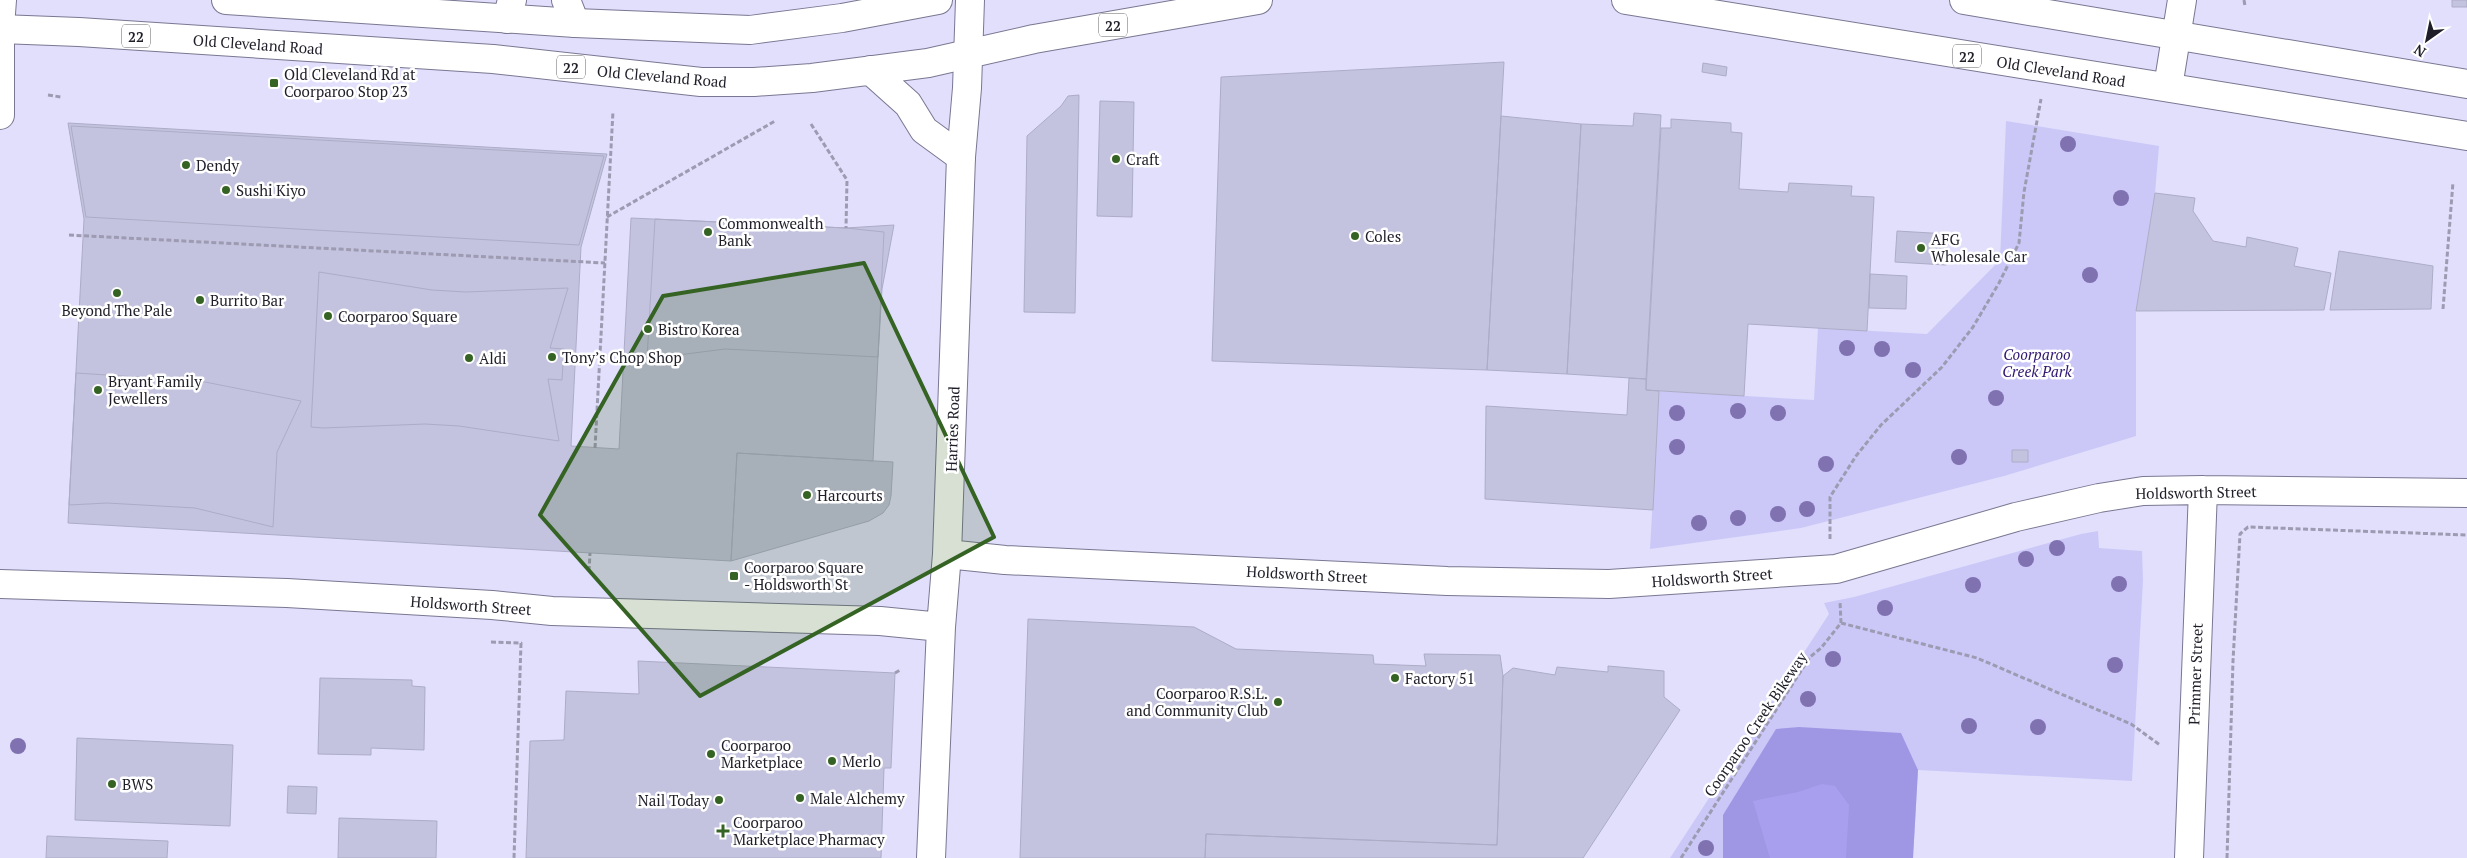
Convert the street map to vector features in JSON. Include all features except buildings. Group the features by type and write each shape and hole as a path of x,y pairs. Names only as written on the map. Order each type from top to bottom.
{"main road":[{"path":"0,28 2,0"},
{"path":"226,0 570,12 750,30 842,18 938,0"},
{"name":"Harries Road","path":"931,858 941,627 947,554 961,157 970,0"},
{"name":"Old Cleveland Road","path":"0,28 493,59 701,82 812,78 928,63 1044,38 1258,0"},
{"name":"Old Cleveland Road","path":"1626,0 2467,136"},
{"path":"1964,0 2077,8 2177,35 2467,84"},
{"path":"2168,87 2182,0"},
{"path":"0,36 2,88 0,115"},
{"path":"870,70 908,104 924,130 961,157"},
{"name":"Primmer Street","path":"2189,858 2203,490"},
{"name":"Holdsworth Street","path":"947,554 1005,560 1466,581 1609,584 1836,569 2016,517 2099,498 2143,491 2467,492"},
{"name":"Holdsworth Street","path":"0,584 287,593 492,605 552,611 870,620 941,627"}],"path":[{"path":"2244,0 2245,6"},
{"path":"2045,69 2024,192 2019,243 1999,283 1973,327 1942,368 1881,425 1856,456 1830,497 1830,536 1840,597 1841,623 1977,658 2131,724 2192,768"},
{"path":"48,95 62,97"},
{"path":"595,448 613,111"},
{"path":"607,217 775,122"},
{"path":"811,124 847,180 846,228"},
{"path":"2443,309 2453,182"},
{"path":"70,235 605,263"},
{"path":"2227,858 2233,661 2240,534 2248,527 2467,535"},
{"path":"589,571 590,554"},
{"name":"Coorparoo Creek Bikeway","path":"1681,858 1810,657 1821,648 1841,623"},
{"path":"491,642 521,643 514,858"},
{"path":"895,673 900,670"}],"highlighted area":[{"path":"864,263 994,537 700,696 540,515 663,296"}],"green space":[{"name":"Coorparoo Creek Park","path":"2006,121 2159,146 2155,193 2136,311 2136,436 2004,476 1801,528 1650,549 1659,391 1814,400 1818,328 1927,334 2000,260"},
{"path":"2098,531 2099,548 2142,551 2143,580 2132,781 1918,770 1913,858 1670,858 1829,614 1824,603 1854,597 2081,534"}],"shaded area":[{"path":"1799,727 1901,733 1918,770 1913,858 1723,858 1723,815 1776,729"},
{"path":"1822,784 1835,786 1849,805 1846,858 1770,858 1753,801 1798,792"}],"place":[{"name":"Old Cleveland Rd at Coorparoo Stop 23","path":"274,83"},
{"name":"Craft","path":"1116,159"},
{"name":"Dendy","path":"186,165"},
{"name":"Sushi Kiyo","path":"226,190"},
{"name":"Commonwealth Bank","path":"708,232"},
{"name":"Coles","path":"1355,236"},
{"name":"AFG Wholesale Car","path":"1921,248"},
{"name":"Beyond The Pale","path":"117,293"},
{"name":"Burrito Bar","path":"200,300"},
{"name":"Coorparoo Square","path":"328,316"},
{"name":"Bistro Korea","path":"648,329"},
{"name":"Tony’s Chop Shop","path":"552,357"},
{"name":"Aldi","path":"469,358"},
{"name":"Bryant Family Jewellers","path":"98,390"},
{"name":"Harcourts","path":"807,495"},
{"name":"Coorparoo Square - Holdsworth St","path":"734,576"},
{"name":"Factory 51","path":"1395,678"},
{"name":"Coorparoo R.S.L. and Community Club","path":"1278,702"},
{"name":"Coorparoo Marketplace","path":"711,754"},
{"name":"Merlo","path":"832,761"},
{"name":"BWS","path":"112,784"},
{"name":"Male Alchemy","path":"800,798"},
{"name":"Nail Today","path":"719,800"},
{"name":"Coorparoo Marketplace Pharmacy","path":"723,831"}]}
